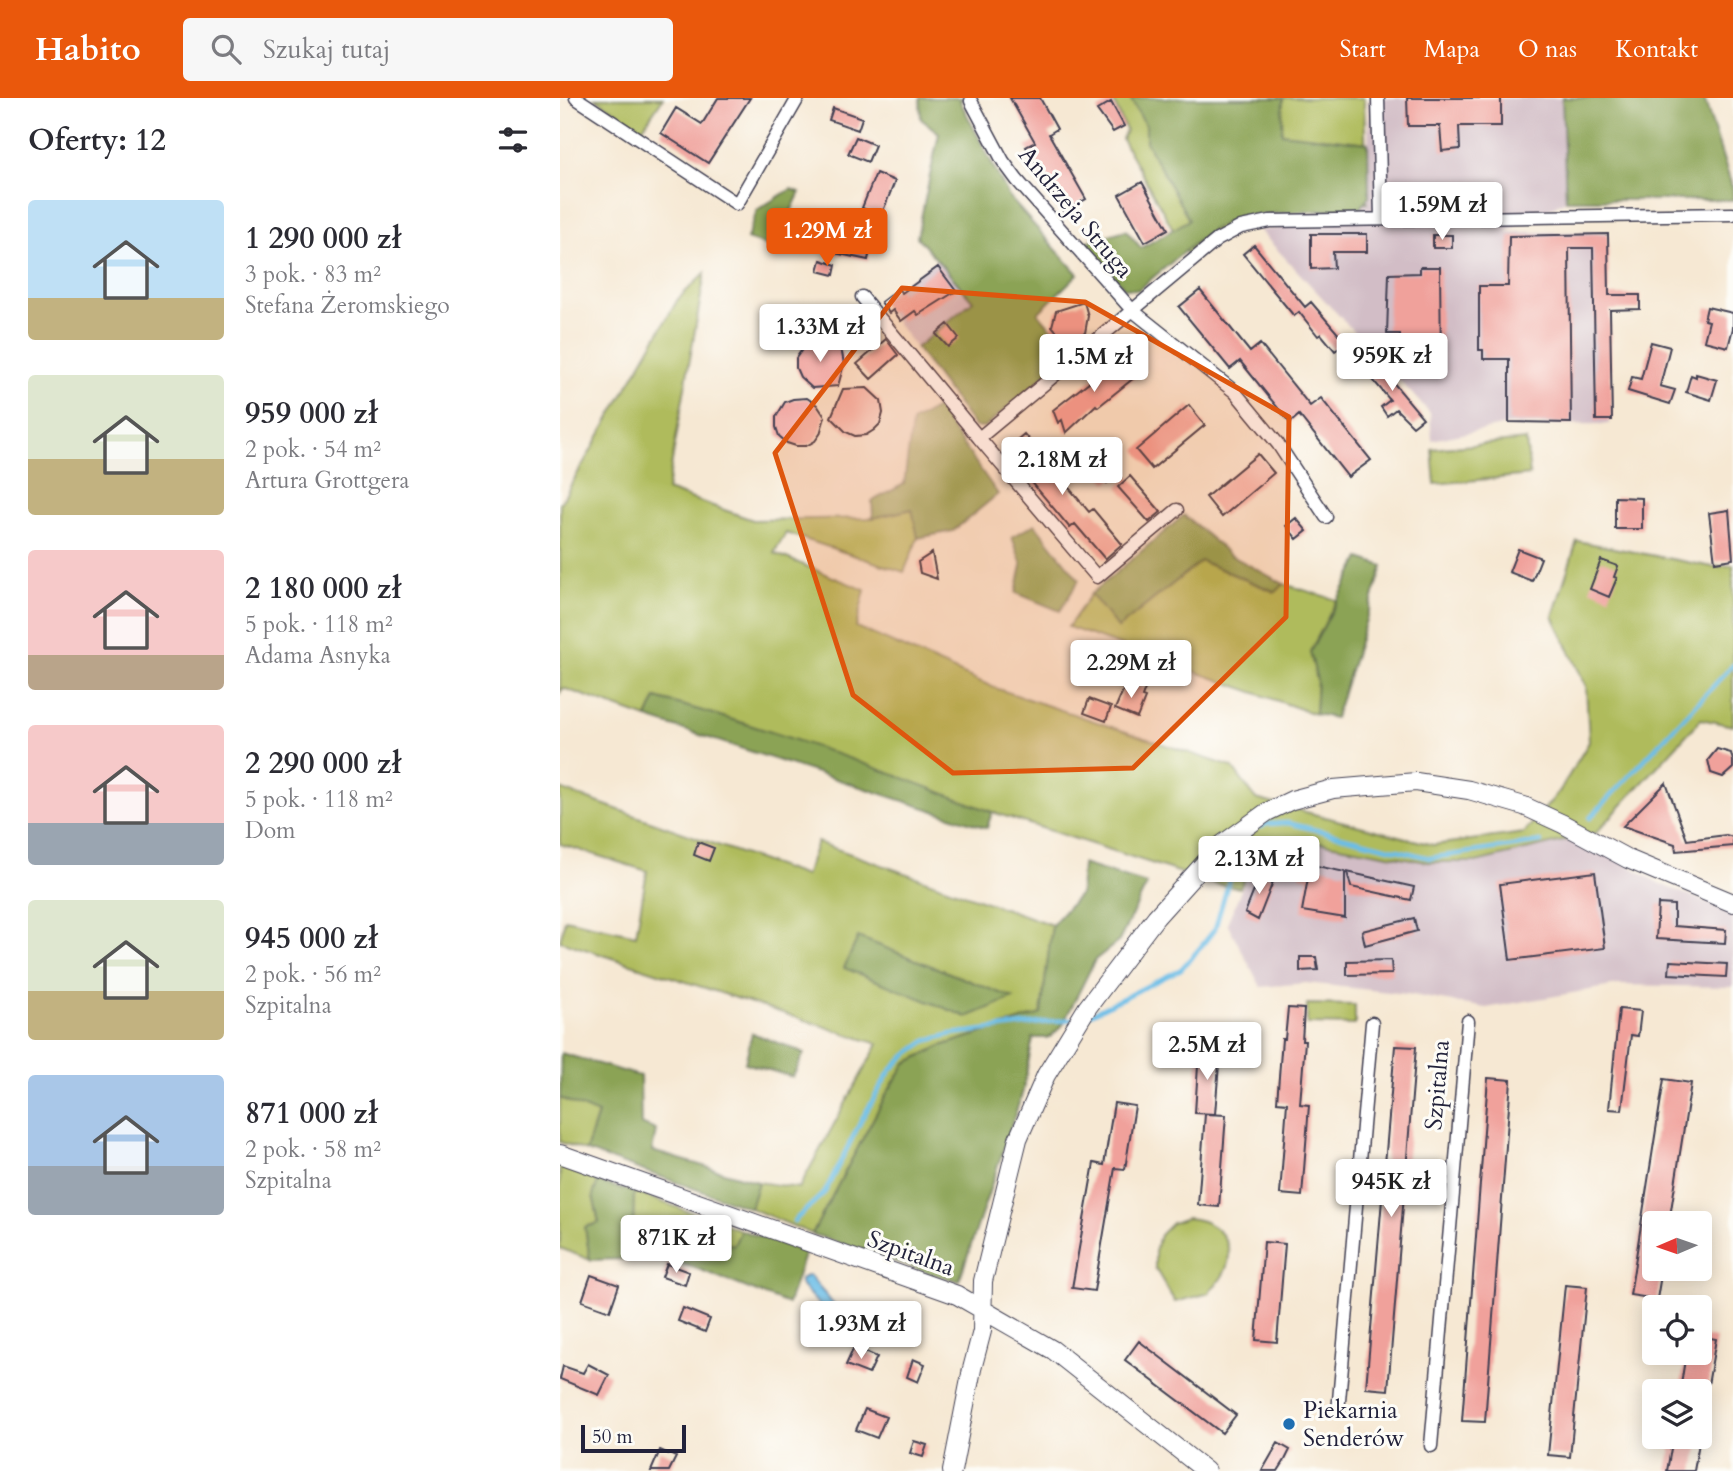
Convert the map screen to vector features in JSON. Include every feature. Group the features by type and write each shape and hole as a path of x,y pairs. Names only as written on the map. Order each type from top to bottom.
{"street":[{"path":"576,98 737,204 798,98"},
{"path":"1378,98 1381,218"},
{"name":"Andrzeja Struga","path":"971,101 1003,161 1017,180 1132,310 1235,392 1278,444 1326,517"},
{"path":"979,438 1217,240 1241,227 1270,221 1381,218 1733,214"},
{"path":"862,297 1097,577 1177,510"},
{"path":"952,1471 982,1331 984,1281 1018,1139 1046,1075 1087,1008 1156,917 1220,846 1267,811 1292,800 1333,789 1416,782 1469,790 1524,806 1628,859 1733,903"},
{"name":"Szpitalna","path":"1431,1446 1468,1021"},
{"path":"1338,1412 1372,1023"},
{"name":"Szpitalna","path":"560,1154 950,1292 1053,1350 1206,1471"}],"highlighted area":[{"path":"902,288 1085,302 1289,417 1286,617 1133,768 953,773 853,695 775,453"}],"shaded area":[{"path":"1368,98 1562,98 1566,200 1506,232 1607,232 1609,424 1507,425 1432,440 1430,413 1259,230 1276,229 1360,207 1369,196"},
{"path":"939,259 973,301 916,348 879,300"},
{"path":"1578,836 1662,885 1733,912 1733,987 1618,985 1486,1008 1407,994 1306,983 1261,987 1227,923 1259,848 1296,838 1427,862"}],"green space":[{"path":"595,98 663,98 642,129"},
{"path":"920,98 963,98 960,101 1009,197 1078,274 1038,313 1072,352 985,427 975,427 916,348 973,301 917,237 939,133 921,119"},
{"path":"1112,98 1364,98 1367,203 1250,210 1191,261 1122,139 1126,130"},
{"path":"1130,98 1283,98 1282,133 1368,143 1369,196 1360,208 1238,216 1208,232 1138,290 1124,288 1085,242 1126,230 1141,248 1189,220 1146,142 1146,126"},
{"path":"1562,98 1704,98 1733,190 1733,200 1566,200"},
{"path":"791,189 800,192 774,248 747,239 757,210"},
{"path":"705,273 667,490 753,520 873,518 913,509 918,538 904,572 786,533 774,553 865,590 856,627 995,688 1232,767 1256,799 1433,845 1524,833 1559,792 1589,742 1586,686 1553,616 1577,541 1713,567 1733,565 1733,726 1701,719 1596,833 1476,862 1427,862 1296,838 1259,848 1240,888 1216,884 992,812 929,788 656,698 647,718 563,688 560,693 560,504 678,299"},
{"path":"937,408 998,494 953,531 918,538 912,509 873,518 872,501 904,484 912,422"},
{"path":"1526,440 1530,475 1435,484 1432,449"},
{"path":"1184,515 1230,555 1284,584 1276,592 1201,561 1118,628 1091,594"},
{"path":"1035,524 1079,580 1060,611 1016,593 1022,565 1012,537"},
{"path":"1360,558 1383,566 1335,718 1315,714 1317,680 1310,652"},
{"path":"1201,561 1275,592 1284,584 1337,600 1310,652 1317,680 1315,714 1068,627 1091,594 1118,628"},
{"path":"656,698 826,750 992,812 987,828 647,718"},
{"path":"560,789 805,876 817,842 1052,925 1041,1014 941,1046 906,1063 886,1095 812,1234 750,1208 758,1182 799,1188 878,1044 560,941 565,919 636,935 647,871 560,844"},
{"path":"1082,864 1147,884 1119,941 1095,960 1062,1026 1049,1038 1033,1038 1023,1091 959,1281 812,1234 886,1095 906,1063 941,1046 1041,1014 1052,925 1080,894"},
{"path":"858,937 1013,998 967,1017 844,968"},
{"path":"1307,1004 1355,1005 1355,1025 1307,1024"},
{"path":"752,1033 804,1053 793,1077 745,1063"},
{"path":"561,1053 640,1076 641,1124 656,1130 652,1151 758,1182 750,1208 586,1151 598,1114 560,1098"},
{"path":"560,1098 598,1113 586,1151 560,1142"},
{"path":"560,1160 598,1182 593,1195 599,1223 585,1227 590,1260 560,1248"},
{"path":"598,1182 634,1192 633,1230 734,1245 741,1230 805,1252 788,1304 693,1267 661,1258 590,1260 585,1227 599,1223 593,1195"},
{"path":"634,1192 741,1230 734,1245 633,1230"},
{"path":"1187,1218 1214,1227 1222,1235 1229,1256 1227,1268 1210,1293 1175,1302 1155,1268 1155,1251 1160,1235 1172,1223"}],"water":[{"path":"809,1275 838,1310 835,1313 832,1309 821,1307 800,1284 800,1279"}],"building":[{"path":"718,98 750,98 708,163 661,133 676,108 702,124"},
{"path":"1010,98 1040,98 1057,129 1049,134 1086,199 1063,212 1026,147 1035,142"},
{"path":"1407,98 1501,98 1501,126 1459,126 1460,149 1442,151 1440,126 1408,126"},
{"path":"1111,102 1124,126 1113,132 1097,110"},
{"path":"833,108 862,118 858,130 829,120"},
{"path":"856,137 875,145 868,162 848,154"},
{"path":"876,173 895,181 881,216 862,208"},
{"path":"1142,182 1168,229 1145,242 1119,195"},
{"path":"1311,234 1367,234 1367,252 1333,252 1334,268 1311,269"},
{"path":"1608,234 1609,295 1640,295 1640,309 1610,310 1612,420 1596,420 1593,248 1569,248 1571,423 1509,422 1509,359 1483,359 1483,350 1479,350 1479,286 1508,286 1509,236"},
{"path":"1433,235 1452,235 1452,248 1433,248"},
{"path":"833,238 871,246 868,260 830,252"},
{"path":"1254,245 1305,307 1311,302 1346,343 1335,351 1321,334 1318,336 1299,312 1294,316 1243,254"},
{"path":"821,260 836,265 834,275 818,271"},
{"path":"938,267 956,291 918,315 915,311 901,321 893,310 889,313 881,302 898,289 902,293"},
{"path":"1420,267 1440,267 1441,365 1400,365 1400,334 1387,334 1389,274 1420,273"},
{"path":"1200,290 1250,352 1260,344 1310,406 1321,398 1371,460 1348,477 1299,415 1290,423 1240,361 1230,369 1179,307"},
{"path":"1084,302 1088,316 1085,333 1063,339 1052,326 1056,311"},
{"path":"1707,307 1733,313 1733,328 1728,347 1704,341 1709,321 1704,320"},
{"path":"948,324 959,338 948,347 936,334"},
{"path":"824,339 842,353 844,364 838,386 812,388 800,377 796,358 806,344"},
{"path":"886,339 898,355 871,379 857,364"},
{"path":"1651,342 1670,347 1660,386 1675,390 1670,404 1628,391 1632,377 1641,379"},
{"path":"1371,356 1423,418 1413,426 1396,409 1387,416 1381,407 1390,400 1363,368"},
{"path":"1121,357 1135,377 1098,407 1096,405 1066,433 1062,420 1058,423 1053,410"},
{"path":"1696,374 1717,380 1711,400 1686,392 1691,375 1696,377"},
{"path":"867,388 881,401 883,413 880,424 874,430 866,435 855,436 846,432 831,417 843,389"},
{"path":"807,398 817,405 825,417 820,434 806,446 787,443 779,436 776,417 785,402"},
{"path":"1189,405 1205,425 1152,469 1136,450"},
{"path":"1024,434 1089,512 1093,509 1122,544 1105,559 1075,524 1070,528 1005,450"},
{"path":"1099,454 1117,475 1107,483 1089,462"},
{"path":"1258,454 1274,473 1222,517 1206,497"},
{"path":"1130,476 1161,512 1149,522 1118,487"},
{"path":"1615,497 1642,498 1642,529 1615,529"},
{"path":"1729,510 1733,559 1715,562 1709,513"},
{"path":"1296,518 1307,531 1297,539 1286,526"},
{"path":"1518,549 1541,558 1532,581 1509,572"},
{"path":"932,553 937,579 920,573 918,562"},
{"path":"1601,560 1618,566 1614,577 1617,578 1609,597 1590,589"},
{"path":"1127,681 1145,689 1142,697 1145,698 1137,718 1115,709"},
{"path":"1089,699 1111,707 1106,721 1084,713"},
{"path":"1717,749 1731,753 1733,761 1733,768 1723,777 1711,773 1708,760"},
{"path":"1666,783 1687,840 1726,835 1733,837 1733,846 1676,851 1675,844 1623,826"},
{"path":"698,842 714,848 709,861 694,855"},
{"path":"1303,863 1345,872 1345,918 1302,911 1308,878 1300,876"},
{"path":"1347,872 1414,887 1411,900 1351,887"},
{"path":"1595,872 1605,948 1510,960 1500,884"},
{"path":"1261,873 1274,879 1258,920 1245,913"},
{"path":"1658,904 1674,905 1674,926 1726,930 1725,943 1656,939"},
{"path":"1414,918 1417,931 1365,945 1362,931"},
{"path":"1300,957 1316,957 1318,970 1300,971"},
{"path":"1391,960 1392,974 1347,975 1347,961"},
{"path":"1670,961 1727,964 1726,977 1669,974"},
{"path":"1288,1008 1304,1009 1302,1041 1305,1041 1300,1104 1309,1105 1302,1196 1280,1194 1287,1103 1277,1102 1282,1039 1285,1039"},
{"path":"1619,1009 1641,1011 1638,1036 1631,1035 1622,1110 1609,1109"},
{"path":"1395,1046 1416,1047 1388,1390 1366,1388"},
{"path":"1199,1050 1220,1052 1215,1114 1195,1113"},
{"path":"1488,1078 1511,1080 1485,1422 1462,1421"},
{"path":"1664,1079 1691,1083 1671,1211 1643,1211"},
{"path":"1114,1103 1135,1106 1125,1169 1115,1168 1094,1291 1072,1288 1094,1163 1104,1165"},
{"path":"1205,1114 1226,1115 1219,1207 1198,1205"},
{"path":"1642,1219 1642,1281 1660,1281 1658,1295 1630,1295"},
{"path":"1264,1242 1285,1244 1277,1342 1256,1340"},
{"path":"667,1264 689,1272 685,1285 662,1277"},
{"path":"591,1275 619,1285 610,1311 582,1301"},
{"path":"1565,1285 1587,1287 1570,1457 1548,1455"},
{"path":"683,1308 710,1319 705,1332 678,1321"},
{"path":"1712,1338 1716,1339 1712,1362"},
{"path":"1139,1341 1236,1415 1222,1433 1125,1360"},
{"path":"854,1347 877,1357 869,1374 846,1365"},
{"path":"913,1359 925,1364 918,1382 907,1377"},
{"path":"588,1364 609,1375 599,1395 560,1379 563,1366 583,1373"},
{"path":"1684,1365 1712,1365 1709,1379 1682,1379"},
{"path":"865,1409 886,1417 877,1438 856,1430"},
{"path":"914,1441 927,1445 923,1457 910,1453"},
{"path":"1278,1443 1290,1450 1285,1460 1278,1471 1262,1471"},
{"path":"1671,1449 1698,1449 1694,1471 1667,1471"},
{"path":"660,1450 676,1457 669,1471 651,1471"}],"waterway":[{"path":"1590,818 1733,665"},
{"path":"1261,827 1266,824 1288,823 1430,858 1541,842"},
{"path":"1091,1014 1181,969 1199,949 1215,929 1231,873 1247,834"},
{"path":"794,1221 825,1192 890,1071 905,1056 926,1041 952,1034 1072,1019"}],"place":[{"name":"Piekarnia Senderów","path":"1289,1424"}]}
